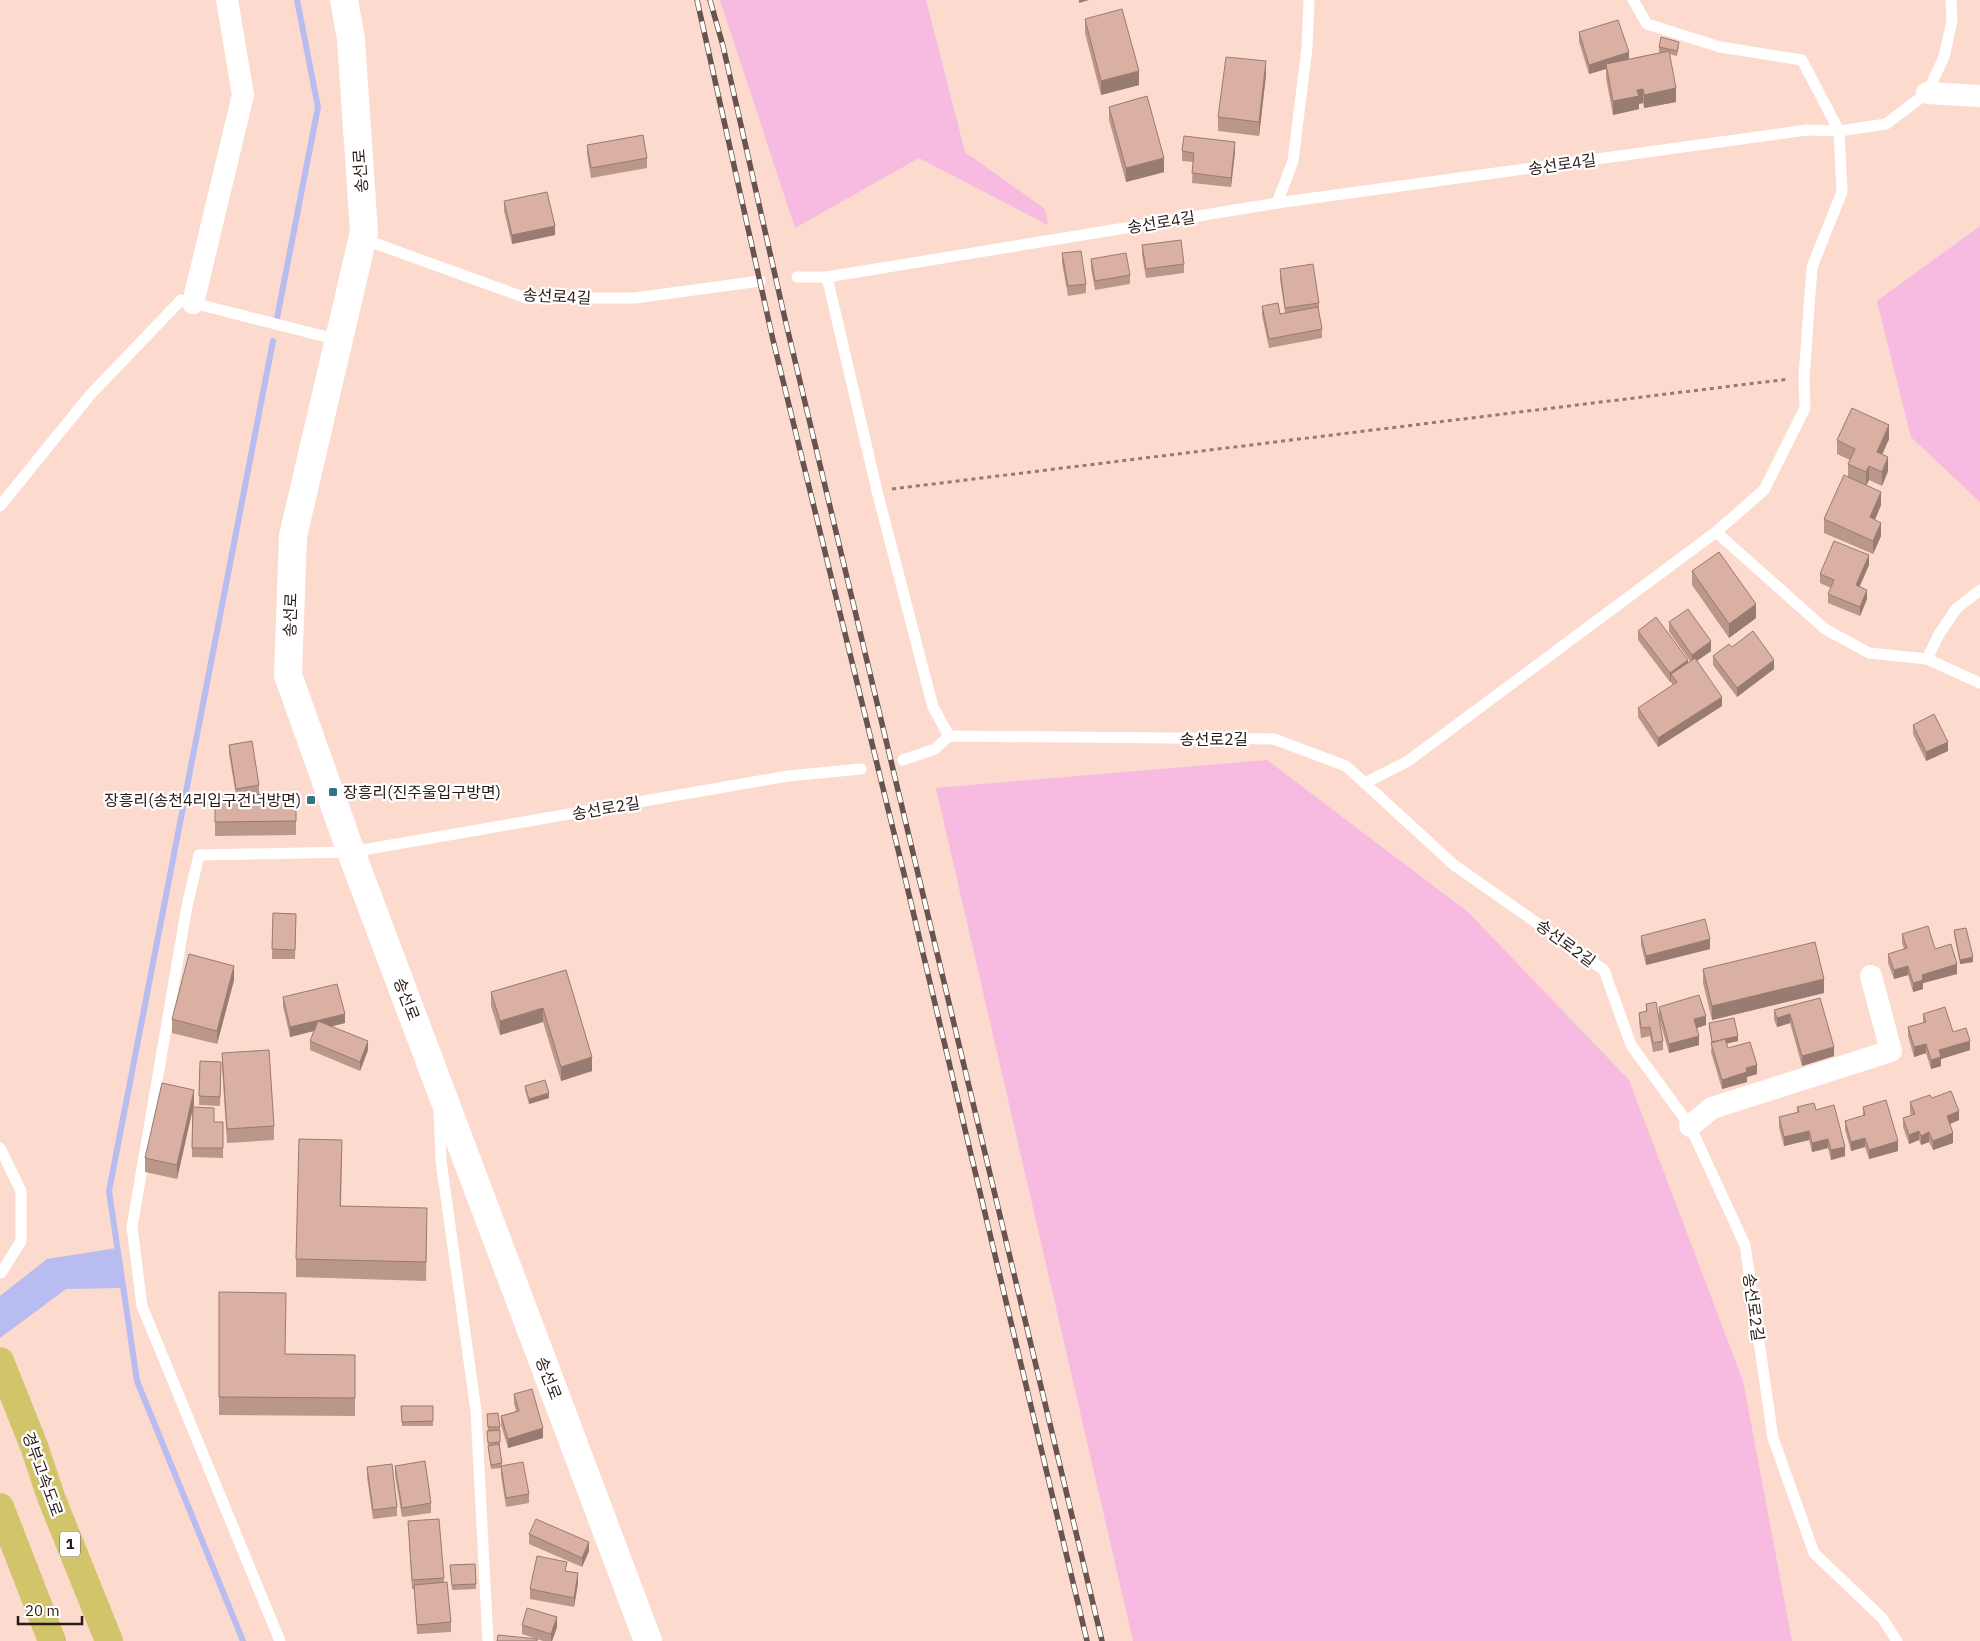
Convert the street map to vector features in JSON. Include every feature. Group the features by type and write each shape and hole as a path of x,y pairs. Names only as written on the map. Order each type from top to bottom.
{"highway":[{"name":"경부고속도로","path":"0,1362 34,1446 51,1497 109,1641"},
{"path":"0,1507 52,1641"}],"street":[{"path":"193,303 243,94 227,0"},
{"name":"송선로","path":"344,0 351,39 364,232 293,536 288,675 351,852 648,1641"},
{"path":"1927,93 1980,96"},
{"path":"1690,1126 1712,1108 1890,1051 1871,976"}],"lane":[{"path":"1277,203 1293,161 1307,48 1310,0"},
{"path":"1365,782 1408,761 1716,532 1764,490 1805,408 1804,377 1812,267 1842,192 1839,131 1802,60 1720,46 1647,24 1633,0"},
{"path":"1927,93 1944,57 1952,21 1951,0"},
{"name":"송선로4길","path":"797,277 827,277 1277,203 1807,130 1839,131 1886,124 1927,93"},
{"name":"송선로4길","path":"363,238 526,298 635,298 760,281"},
{"path":"827,277 877,491 932,708 949,736 935,749 904,760"},
{"path":"0,506 103,381 180,300 339,340"},
{"path":"1716,532 1825,628 1869,653 1927,659 1980,683"},
{"path":"1927,659 1939,634 1957,608 1980,590"},
{"name":"송선로2길","path":"949,736 1274,739 1346,766 1454,865 1604,970 1631,1045 1690,1126 1745,1244 1773,1438 1814,1554 1882,1618 1898,1641"},
{"name":"송선로2길","path":"280,1641 142,1306 132,1226 187,906 199,855 351,852 788,776 861,769"},
{"path":"438,1082 441,1161 476,1411 488,1641"},
{"path":"0,1148 21,1191 21,1241 1,1273"}],"path":[{"path":"877,491 1804,377"}],"shaded area":[{"path":"720,0 926,0 965,152 1045,209 1048,225 919,158 795,228"},
{"path":"1980,226 1980,502 1911,437 1877,301"},
{"path":"1267,760 1468,912 1629,1080 1743,1381 1792,1641 1133,1641 936,788"}],"water":[{"path":"117,1248 123,1288 66,1289 0,1338 0,1296 47,1259"}],"building":[{"path":"1122,9 1139,71 1101,81 1085,19"},
{"path":"1618,20 1629,52 1589,65 1579,32"},
{"path":"1661,37 1679,42 1677,51 1659,47"},
{"path":"1669,51 1676,88 1644,95 1643,89 1637,90 1639,96 1613,101 1606,64"},
{"path":"1226,57 1266,61 1259,122 1218,117"},
{"path":"1147,96 1164,158 1126,168 1109,107"},
{"path":"643,135 647,158 591,168 587,145"},
{"path":"1184,136 1235,142 1231,178 1192,173 1194,153 1182,151"},
{"path":"547,192 555,226 512,235 504,201"},
{"path":"1181,240 1184,264 1146,269 1142,245"},
{"path":"1081,251 1086,284 1068,286 1062,253"},
{"path":"1126,253 1130,275 1095,281 1091,259"},
{"path":"1313,264 1319,303 1285,308 1280,269"},
{"path":"1278,303 1280,314 1318,307 1322,329 1269,339 1262,306"},
{"path":"1852,408 1889,425 1877,452 1888,457 1882,472 1869,466 1866,472 1848,464 1855,449 1837,440"},
{"path":"1844,475 1881,492 1870,517 1881,523 1873,541 1824,519"},
{"path":"1834,541 1869,555 1856,585 1867,590 1860,607 1828,594 1834,580 1820,574"},
{"path":"1719,552 1756,604 1729,624 1692,571"},
{"path":"1688,609 1711,641 1692,655 1669,622"},
{"path":"1656,617 1688,660 1670,673 1638,631"},
{"path":"1753,631 1774,660 1737,688 1713,656 1729,644 1732,647"},
{"path":"1695,658 1722,697 1658,738 1638,708 1677,682 1671,674"},
{"path":"1934,714 1948,742 1926,752 1913,725"},
{"path":"252,741 259,785 236,789 229,745"},
{"path":"296,794 296,821 215,822 215,795"},
{"path":"273,913 296,914 295,950 272,949"},
{"path":"1705,919 1710,939 1646,956 1641,936"},
{"path":"1928,926 1935,949 1951,944 1957,964 1922,975 1923,980 1913,983 1908,966 1894,970 1888,954 1907,948 1902,934"},
{"path":"1966,928 1973,957 1960,960 1954,930"},
{"path":"1815,942 1824,979 1712,1006 1703,969"},
{"path":"189,954 234,966 217,1031 172,1019"},
{"path":"566,970 592,1057 561,1067 543,1008 500,1021 491,992"},
{"path":"337,984 345,1014 290,1027 283,997"},
{"path":"1699,995 1706,1016 1694,1019 1699,1036 1669,1044 1659,1007"},
{"path":"1820,998 1834,1047 1802,1056 1790,1014 1777,1018 1774,1010"},
{"path":"1656,1002 1663,1041 1653,1043 1650,1027 1641,1028 1639,1013 1647,1011 1646,1004"},
{"path":"1945,1007 1953,1032 1966,1028 1970,1041 1939,1050 1941,1057 1931,1060 1926,1044 1914,1047 1908,1027 1926,1022 1923,1014"},
{"path":"1734,1018 1738,1036 1712,1042 1709,1023"},
{"path":"318,1021 368,1041 360,1062 310,1041"},
{"path":"1725,1039 1728,1048 1750,1042 1757,1065 1746,1068 1747,1072 1722,1080 1711,1043"},
{"path":"269,1050 274,1126 227,1129 222,1053"},
{"path":"200,1061 221,1062 220,1097 199,1096"},
{"path":"545,1080 549,1093 529,1099 525,1086"},
{"path":"162,1083 194,1090 177,1165 145,1158"},
{"path":"1951,1091 1959,1111 1947,1116 1953,1133 1933,1141 1929,1132 1921,1136 1919,1131 1909,1135 1903,1118 1915,1114 1910,1102 1930,1095 1932,1098"},
{"path":"1886,1100 1898,1141 1869,1150 1865,1138 1851,1142 1845,1121 1865,1115 1863,1107"},
{"path":"1814,1103 1816,1110 1834,1105 1845,1147 1831,1150 1828,1139 1812,1143 1809,1131 1784,1137 1779,1117 1799,1112 1797,1107"},
{"path":"193,1107 214,1108 214,1122 223,1122 223,1148 192,1148"},
{"path":"299,1139 342,1140 340,1206 427,1208 426,1262 296,1259"},
{"path":"219,1292 286,1293 285,1354 355,1355 355,1398 219,1397"},
{"path":"532,1389 543,1428 508,1439 501,1416 519,1411 514,1394"},
{"path":"401,1406 433,1406 433,1421 402,1422"},
{"path":"498,1413 500,1427 488,1427 487,1414"},
{"path":"500,1430 500,1442 488,1443 487,1431"},
{"path":"499,1444 502,1463 491,1465 488,1446"},
{"path":"425,1461 431,1503 402,1508 395,1466"},
{"path":"523,1462 529,1494 506,1498 501,1466"},
{"path":"392,1464 397,1507 373,1510 367,1467"},
{"path":"439,1519 444,1578 412,1580 408,1521"},
{"path":"536,1519 589,1542 582,1558 529,1534"},
{"path":"537,1556 567,1562 565,1571 578,1573 574,1598 530,1589"},
{"path":"475,1564 476,1584 452,1585 450,1565"},
{"path":"447,1582 451,1622 417,1625 414,1585"},
{"path":"527,1608 557,1617 551,1634 522,1625"},
{"path":"498,1635 537,1639 537,1641 497,1641"}],"waterway":[{"path":"277,318 318,107 297,0"},
{"path":"243,1641 137,1381 109,1191 273,341"}],"railway":[{"path":"697,0 773,340 906,882 1087,1641"},
{"path":"710,0 723,46 785,319 1102,1641"}],"place":[{"name":"장흥리(진주울입구방면)","path":"333,792"},
{"name":"장흥리(송천4리입구건너방면)","path":"311,800"}]}
